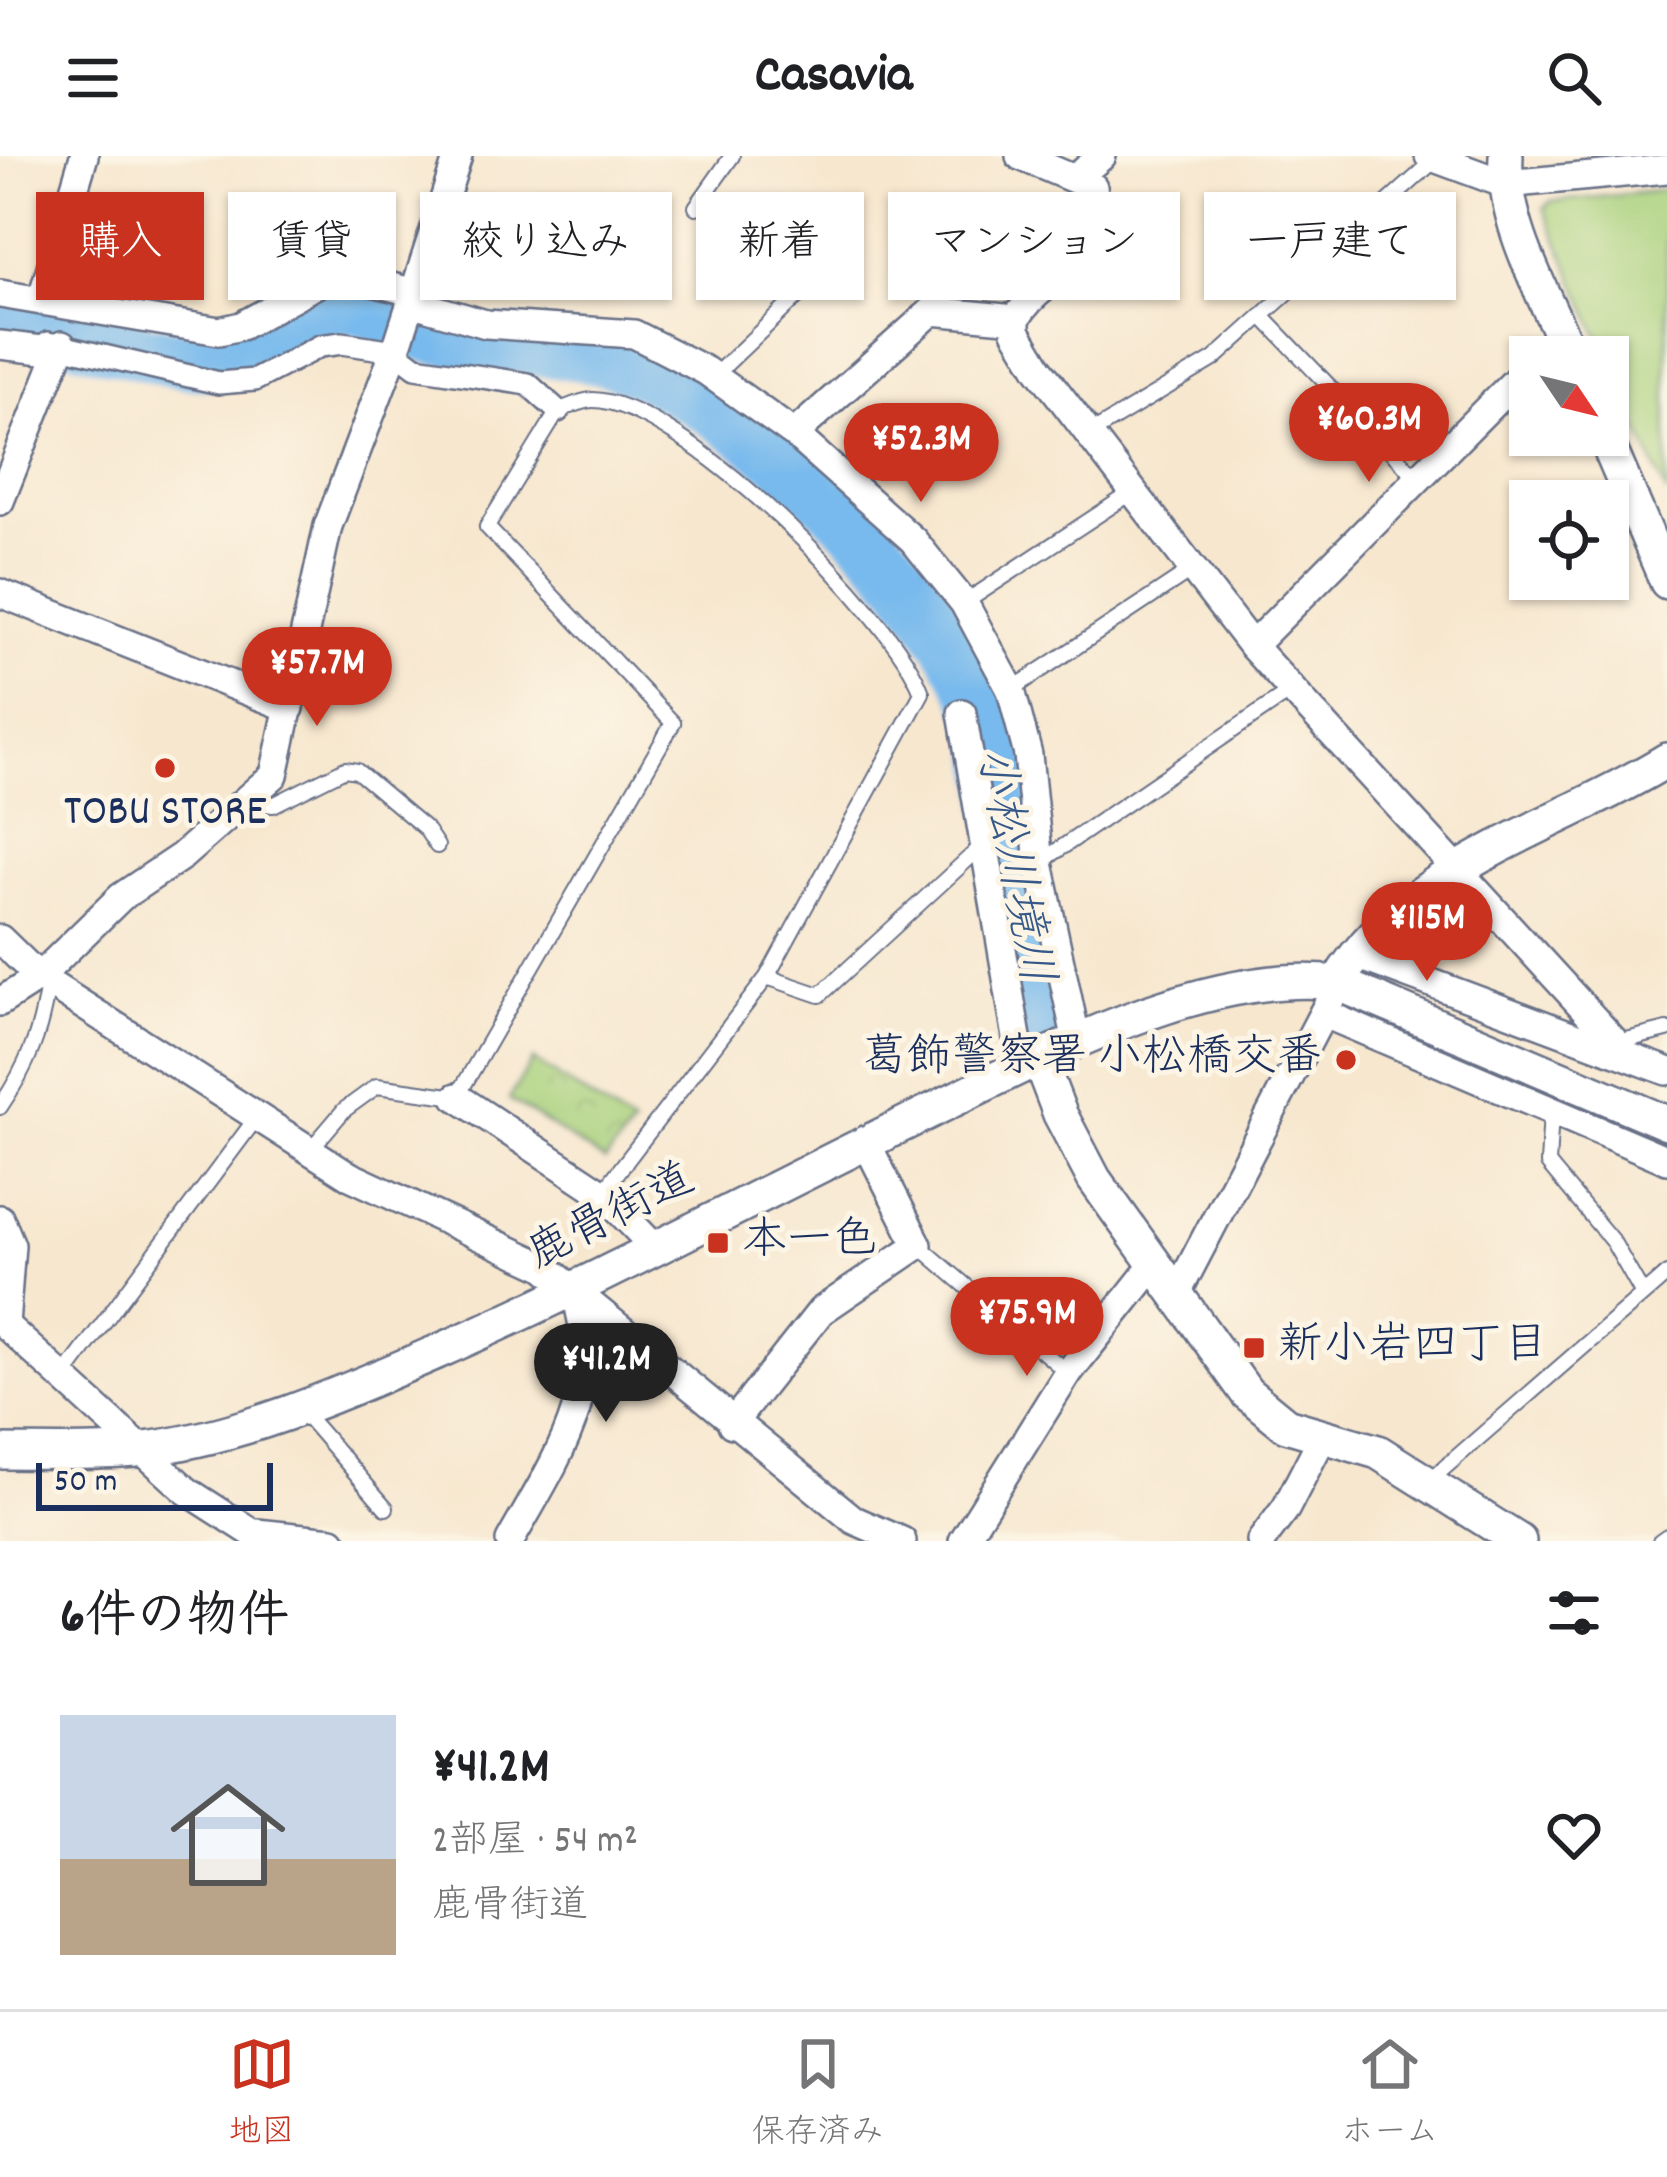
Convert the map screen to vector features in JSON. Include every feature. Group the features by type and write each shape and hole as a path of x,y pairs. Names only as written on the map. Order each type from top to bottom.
{"street":[{"path":"41,301 84,156"},
{"path":"0,1003 43,980 121,897 249,801 274,775 328,526 397,345 458,156"},
{"path":"794,434 932,311 1016,319 1072,269 1093,242 1098,210 1093,187 1020,156"},
{"path":"1076,178 1102,156"},
{"path":"1432,158 1505,170 1667,169"},
{"path":"1505,170 1553,336"},
{"path":"0,294 219,331 242,326 336,273 487,324 634,334 714,376 794,434 914,540 964,603 1011,690 1028,755 1039,862 1077,1042"},
{"path":"1016,319 1016,331 1039,369 1252,646 1619,1049"},
{"path":"0,340 60,348 219,383 255,380 320,346 397,345 416,367 528,384 558,410"},
{"path":"0,501 60,348"},
{"path":"1252,646 1509,388"},
{"path":"1613,456 1667,582"},
{"path":"0,592 290,708"},
{"path":"962,712 982,846 1030,1063 1094,1180 1247,1393 1286,1424 1378,1452 1519,1541"},
{"path":"1177,1293 1339,984 1389,917 1455,872 1611,794 1667,760"},
{"path":"0,939 43,980 350,1175 544,1266 851,1531 902,1541"},
{"name":"鹿骨街道","path":"0,1452 138,1450 298,1407 573,1289 1077,1042 1231,990 1310,980 1339,984"},
{"path":"1339,984 1667,1123"},
{"path":"1339,984 1619,1049 1667,1071"},
{"path":"1339,984 1551,1112 1667,1160"},
{"path":"457,1097 602,1193 655,1248"},
{"path":"732,1424 820,1311 918,1245 866,1142"},
{"path":"0,1219 10,1245 3,1328 187,1491 261,1537 332,1541"},
{"path":"963,1541 1068,1372 1155,1263"},
{"path":"509,1541 573,1430 583,1382 584,1320 573,1289"},
{"path":"1261,1541 1286,1508 1322,1438"}],"lane":[{"path":"707,192 732,156"},
{"path":"1088,434 1214,359 1432,158"},
{"path":"714,376 794,300"},
{"path":"1262,316 1419,480"},
{"path":"310,1150 344,1110 377,1086 457,1097 674,723 487,526 558,410 591,400 619,406 729,473 809,545 914,669 922,693 767,977 602,1193"},
{"path":"964,603 1131,493"},
{"path":"1011,690 1195,568"},
{"path":"1039,862 1292,690"},
{"path":"249,801 273,805 345,769 357,771 425,828 437,847"},
{"path":"767,977 820,995 982,846"},
{"path":"0,1107 21,1076 42,1026 43,980"},
{"path":"1619,1049 1667,1030"},
{"path":"1551,1112 1549,1164 1613,1242 1642,1293"},
{"path":"63,1377 256,1117"},
{"path":"918,1245 1068,1372"},
{"path":"1428,1482 1667,1274"},
{"path":"298,1407 386,1508"}],"green space":[{"path":"1667,190 1667,495 1629,407 1629,336 1599,336 1544,209 1550,202"},
{"path":"533,1060 633,1126 605,1161 509,1099"}],"waterway":[{"name":"小松川境川","path":"0,319 150,354 208,362 247,355 317,313 357,307 431,335 607,358 680,389 733,423 786,463 886,558 962,663 987,714 997,748 1040,1027"}],"place":[{"name":"TOBU STORE","path":"165,768"},
{"name":"葛飾警察署 小松橋交番","path":"1346,1060"},
{"name":"本一色","path":"718,1243"},
{"name":"新小岩四丁目","path":"1254,1348"}]}
